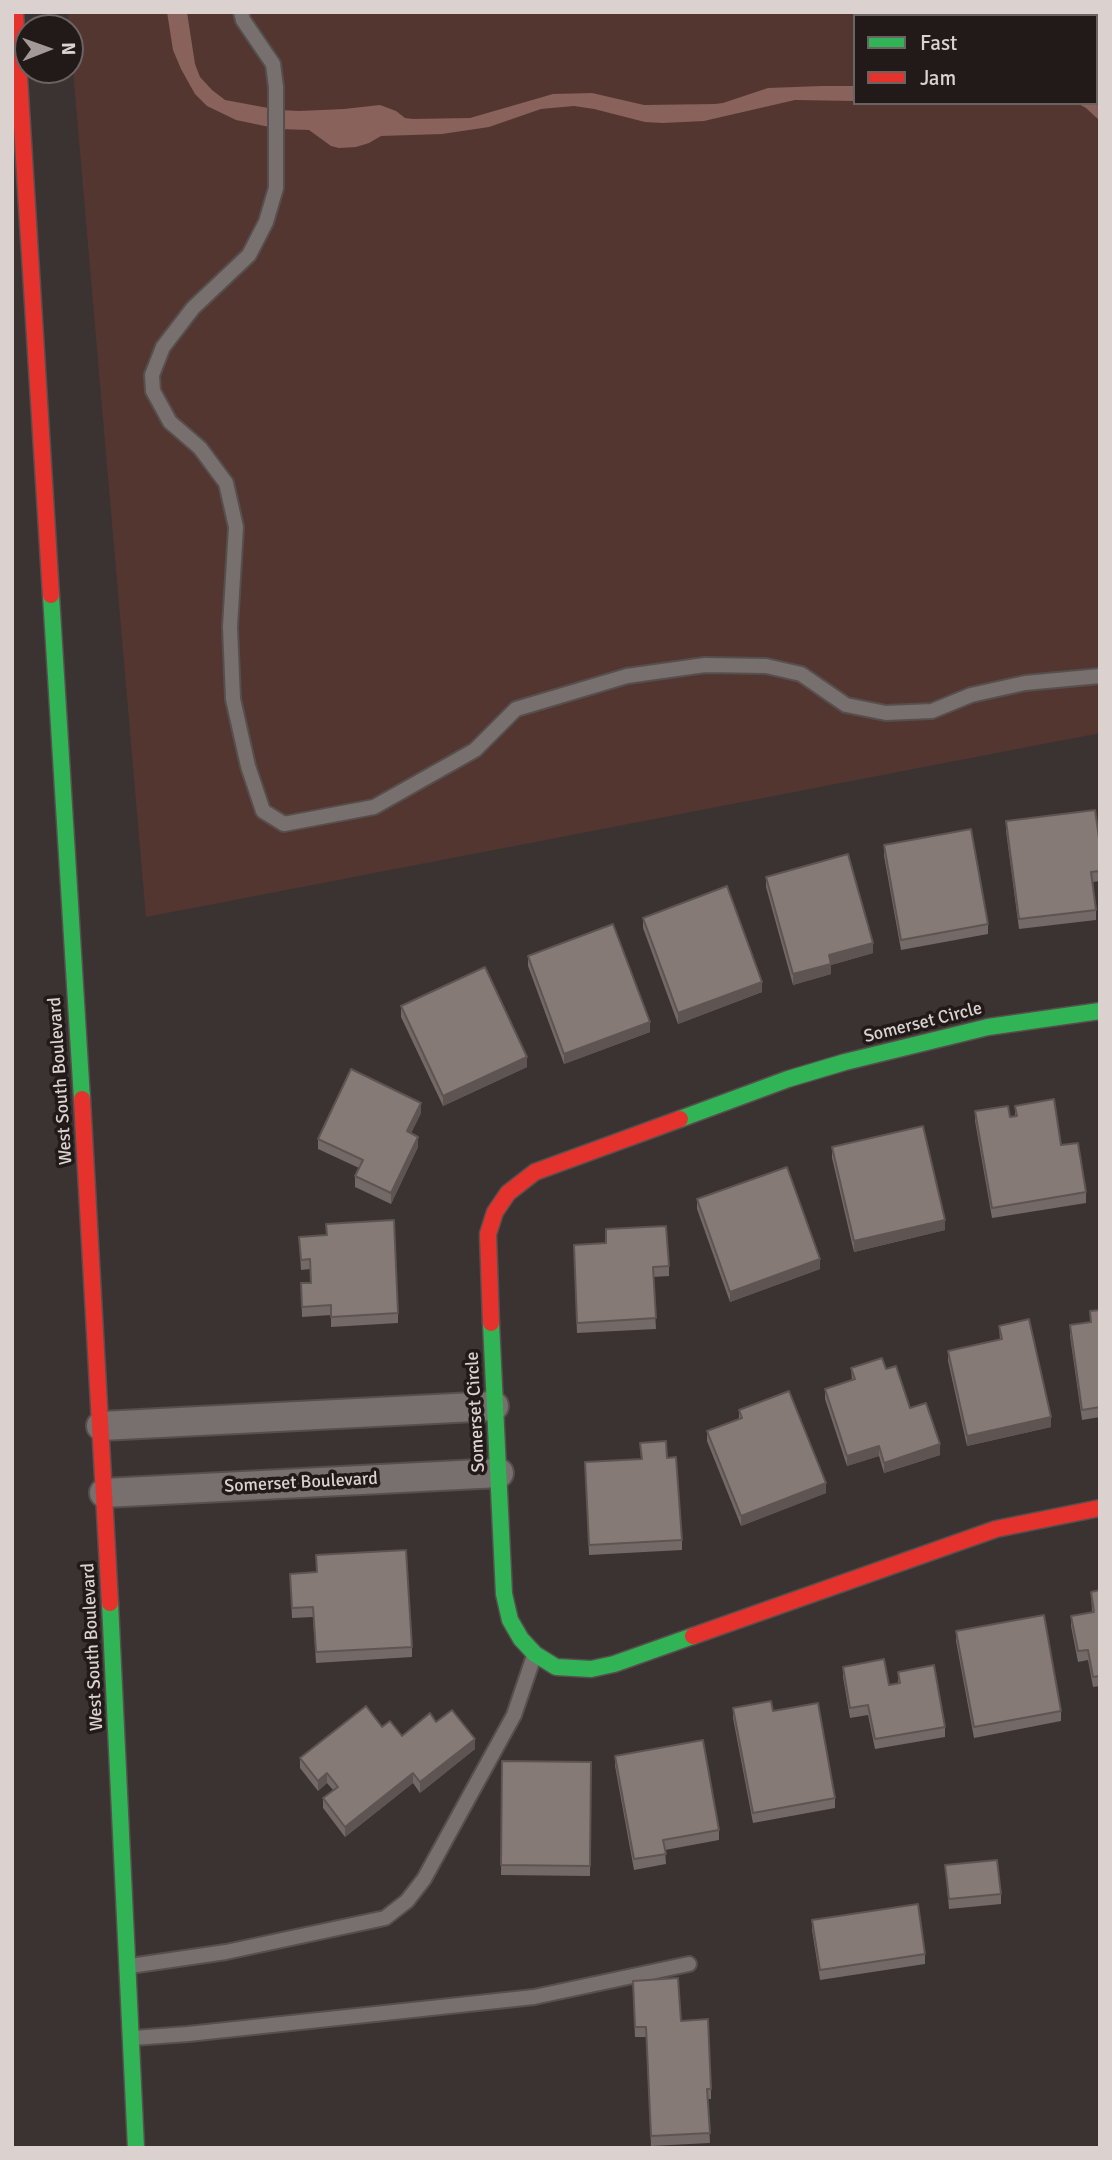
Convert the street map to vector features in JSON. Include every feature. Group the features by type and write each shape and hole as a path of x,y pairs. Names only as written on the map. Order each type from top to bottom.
{"main road":[{"name":"West South Boulevard","path":"15,12 90,1222 136,2148"},
{"name":"Somerset Circle","path":"1100,1011 988,1027 845,1062 788,1079 547,1168 521,1181 508,1193 495,1212 488,1234 504,1594 510,1620 521,1639 535,1654 556,1667 591,1669 614,1664 934,1549 996,1530 1100,1508"}],"street":[{"path":"101,1426 494,1406"},
{"name":"Somerset Boulevard","path":"104,1493 499,1473"}],"lane":[{"path":"241,12 243,20 273,64 278,159 276,188 266,222 249,255 193,308 163,348 152,375 153,391 170,422 200,448 226,483 236,527 230,627 233,699 248,766 263,811 284,824 374,807 475,750 516,709 627,676 705,665 766,666 800,674 846,705 886,713 933,710 971,695 1025,683 1100,676"},
{"path":"128,1966 226,1952 385,1917 407,1901 424,1879 514,1715 535,1654"},
{"path":"131,2038 534,1997 689,1964"}],"shaded area":[{"path":"68,12 1100,12 1100,733 146,917 74,84 84,84 84,14"},
{"path":"167,12 187,12 195,64 200,77 212,90 225,100 279,110 344,109 380,105 405,118 470,118 553,94 592,93 644,105 715,104 768,88 822,86 853,86 853,101 795,100 704,121 663,123 645,122 574,106 541,109 489,127 442,134 381,136 356,147 339,148 331,146 309,130 279,129 236,120 207,106 195,94 173,50"},
{"path":"1098,99 1100,100 1100,121 1081,105 1098,105"}],"building":[{"path":"1095,810 1100,845 1100,871 1091,872 1096,910 1019,919 1006,821"},
{"path":"971,829 988,924 901,940 884,845"},
{"path":"848,854 873,943 829,955 831,964 793,974 766,877"},
{"path":"727,886 762,982 678,1013 643,918"},
{"path":"613,924 650,1022 564,1054 528,956"},
{"path":"485,967 527,1057 443,1096 401,1006"},
{"path":"351,1069 421,1103 407,1131 418,1137 391,1193 355,1176 363,1160 318,1139"},
{"path":"1054,1099 1061,1145 1078,1143 1086,1192 992,1208 975,1111 1008,1106 1010,1117 1017,1116 1015,1106"},
{"path":"923,1126 945,1220 854,1241 832,1147"},
{"path":"787,1167 820,1259 730,1292 697,1199"},
{"path":"394,1220 398,1313 331,1317 331,1305 302,1307 301,1283 311,1283 310,1259 301,1260 299,1237 327,1235 326,1224"},
{"path":"666,1226 669,1266 653,1267 656,1318 577,1323 574,1245 606,1243 606,1229"},
{"path":"1100,1310 1100,1407 1082,1410 1070,1325 1091,1322 1090,1311"},
{"path":"1029,1319 1051,1417 967,1436 948,1351 1002,1339 999,1326"},
{"path":"882,1358 886,1369 896,1366 910,1408 926,1403 940,1444 884,1463 879,1446 847,1456 825,1389 855,1379 851,1368"},
{"path":"789,1391 826,1483 741,1516 707,1431 742,1418 739,1410"},
{"path":"666,1441 667,1458 676,1457 682,1540 589,1545 585,1462 642,1459 640,1443"},
{"path":"406,1550 412,1647 316,1652 313,1607 292,1608 290,1574 317,1572 316,1555"},
{"path":"1100,1590 1100,1676 1093,1677 1088,1650 1078,1651 1071,1616 1094,1612 1091,1592"},
{"path":"1044,1615 1061,1711 974,1727 956,1631"},
{"path":"884,1659 889,1685 900,1683 898,1672 934,1665 945,1727 875,1739 868,1705 850,1708 843,1667"},
{"path":"771,1701 773,1711 818,1703 835,1798 753,1813 733,1708"},
{"path":"366,1706 382,1727 390,1721 402,1736 430,1713 436,1722 452,1710 475,1739 420,1782 413,1773 345,1827 323,1798 338,1787 327,1773 318,1781 300,1758"},
{"path":"703,1740 719,1830 663,1840 666,1854 634,1859 615,1756"},
{"path":"502,1761 591,1762 590,1866 501,1865"},
{"path":"997,1860 1001,1894 949,1899 945,1865"},
{"path":"918,1904 925,1954 820,1970 812,1920"},
{"path":"678,1978 681,2021 708,2019 711,2089 707,2089 710,2133 651,2136 646,2027 635,2027 633,1981"}],"traffic: fast":[{"path":"51,595 82,1099"},
{"path":"680,1119 788,1079 845,1062 988,1027 1100,1011"},
{"path":"491,1323 504,1594 510,1620 521,1639 535,1654 556,1667 591,1669 614,1664 693,1636"},
{"path":"110,1603 136,2148"}],"traffic: jam":[{"path":"15,12 51,595"},
{"path":"82,1099 110,1603"},
{"path":"491,1323 488,1234 495,1212 508,1193 535,1172 680,1119"},
{"path":"693,1636 996,1529 1100,1508"}]}
